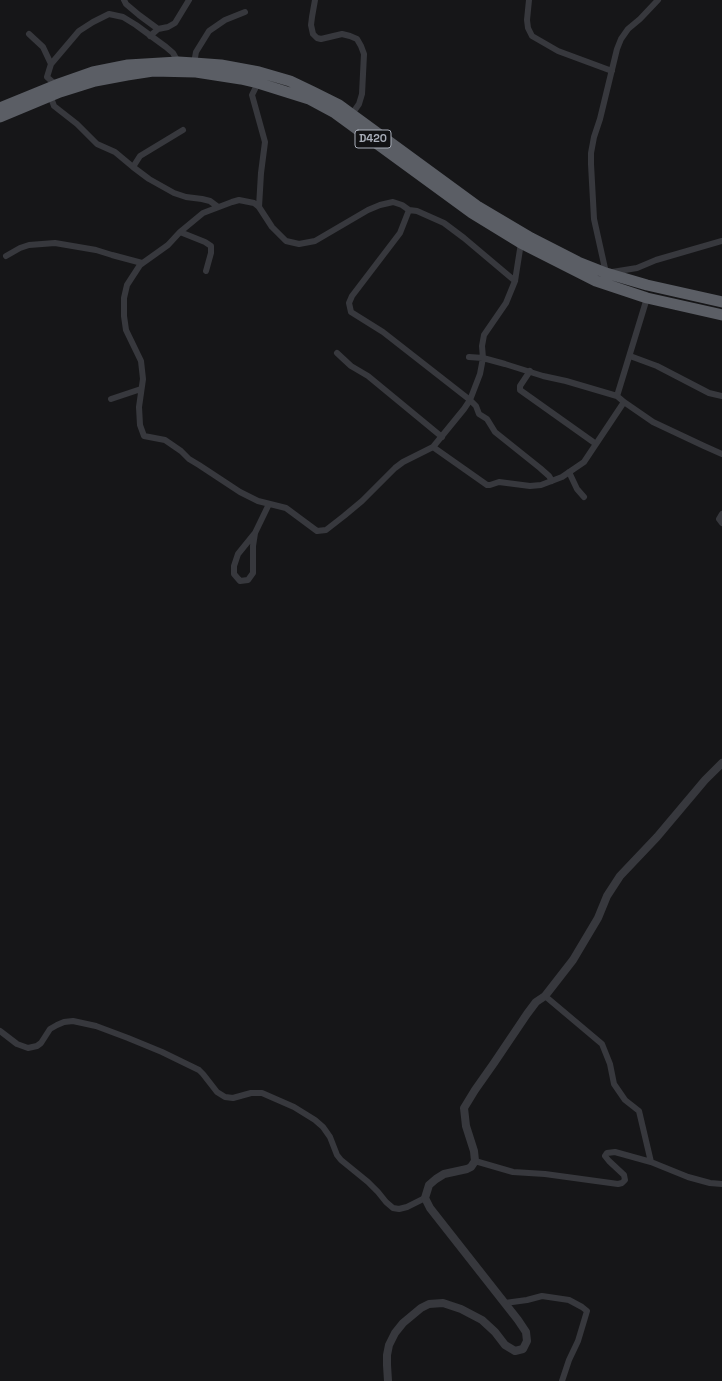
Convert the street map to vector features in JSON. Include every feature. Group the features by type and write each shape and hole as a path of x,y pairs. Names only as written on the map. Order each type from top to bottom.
{"highway":[{"name":"D420","path":"0,108 56,85 93,72 128,65 178,62 194,63 243,69 290,81 339,105 477,206 531,238 578,262 606,273 647,285 722,302"},
{"name":"D420","path":"0,117 50,95 95,81 127,74 153,72 196,72 258,83 308,99 335,113 472,213 521,243 596,281 647,298 722,315"}],"street":[{"path":"124,0 126,4 158,29"},
{"path":"150,36 158,29 168,27 175,23 189,0"},
{"path":"315,0 311,26 313,34 317,38 321,39 342,34 350,36 357,39 364,54 362,94 359,104 352,114"},
{"path":"529,0 527,20 528,28 532,36 558,51 612,71"},
{"path":"658,0 628,29 621,39 617,49 594,137 591,153 594,219 606,273 637,268 656,260 722,241"},
{"path":"194,63 196,52 209,32 225,20 245,12"},
{"path":"56,85 47,77 51,64 79,31 109,14 123,16 166,47 173,53 178,62"},
{"path":"29,34 43,46 51,64"},
{"path":"258,83 252,95 265,142 259,206"},
{"path":"50,95 54,106 77,124 97,144 115,152 149,179 174,193 186,197 210,201 218,207"},
{"path":"133,167 140,156 183,130"},
{"path":"515,281 444,223 417,211 409,210 402,205 393,202 368,210 315,241 299,244 286,241 272,227 259,206 254,203 239,200 203,213 180,232 168,245 142,263 127,285 124,298 124,316 126,330 141,361 143,379 139,407 140,425 144,436 165,440 181,451 189,459 252,499 286,508 317,531 324,531 344,516 395,468 403,462 433,447 470,400 480,374 483,358 482,346 484,335 506,303 515,281 521,243"},
{"path":"409,210 400,233 352,296 349,304 351,312 383,332 470,400 476,406 479,414 486,419 495,432 540,468 552,481"},
{"path":"180,232 211,246 211,253 206,271"},
{"path":"6,256 20,248 30,245 55,243 96,250 142,263"},
{"path":"617,396 647,298"},
{"path":"337,353 351,366 368,376 442,437"},
{"path":"630,356 657,366 709,393 722,396"},
{"path":"469,357 483,358 617,396 653,422 722,454"},
{"path":"530,371 520,386 520,390 596,444"},
{"path":"111,399 131,391 141,389"},
{"path":"433,447 487,485 499,482 530,486 541,485 569,472 584,462 624,402"},
{"path":"569,472 577,489 584,497"},
{"path":"255,533 253,546 253,573 248,580 240,581 234,574 234,566 238,554 255,533 269,504"},
{"path":"722,514 719,519 722,523"},
{"path":"388,1381 386,1365 389,1345 395,1333 403,1323 420,1308 429,1304 443,1303 461,1309 482,1320 495,1332 505,1345 515,1351 522,1349 527,1341 526,1332 505,1303 430,1208 425,1198 429,1185 436,1179 452,1172 471,1167 475,1161 474,1151 466,1126 464,1108 475,1090 527,1014 536,1002 546,996 576,955 598,918 607,896 620,876 657,837 722,762"},
{"path":"546,996 602,1044 610,1064 614,1084 625,1100 639,1111 651,1162"},
{"path":"0,1031 17,1044 28,1048 37,1046 41,1043 50,1029 64,1022 73,1021 96,1026 128,1038 168,1054 199,1070 204,1074 217,1092 225,1097 233,1098 262,1093 294,1107 310,1117 323,1127 330,1137 337,1155 341,1160 368,1182 386,1202 394,1208 398,1209 407,1207 425,1198"},
{"path":"475,1161 513,1172 545,1174 618,1184 625,1180 624,1175 609,1161 606,1156 607,1153 615,1152 651,1162 688,1177 710,1183 722,1184"},
{"path":"505,1303 542,1296 569,1300 586,1311 578,1341 569,1360 562,1381"}]}
